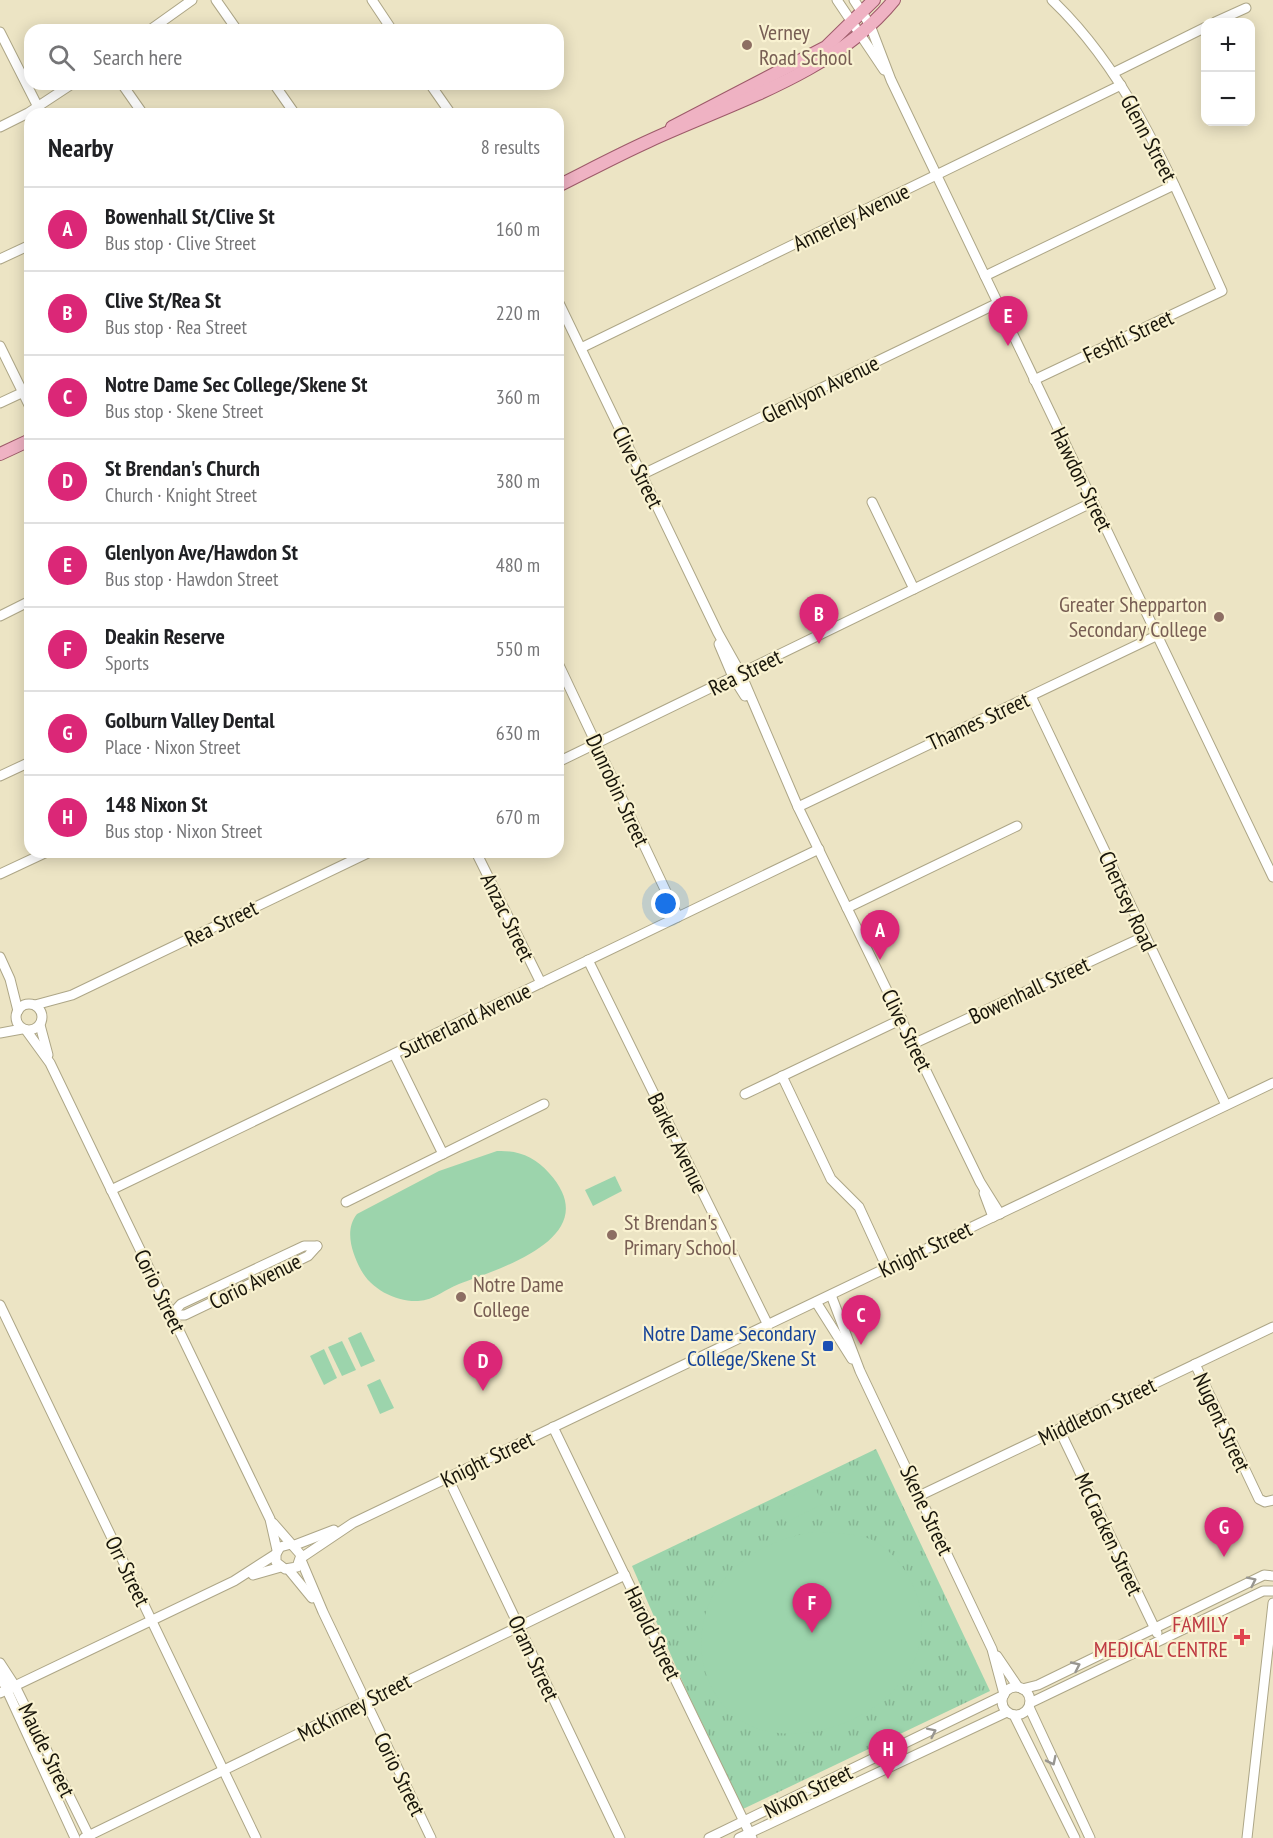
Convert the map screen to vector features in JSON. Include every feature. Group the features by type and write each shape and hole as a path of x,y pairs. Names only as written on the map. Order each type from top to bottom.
{"main road":[{"path":"651,140 690,115 826,47 874,0"},
{"path":"564,183 651,140 699,122 826,58 860,36 894,0"},
{"path":"0,454 24,443"}],"street":[{"path":"158,24 192,0"},
{"path":"216,0 233,24"},
{"path":"372,0 388,24"},
{"name":"Hawdon Street","path":"837,0 891,80"},
{"name":"Hawdon Street","path":"854,0 870,25 891,80 1273,877"},
{"name":"Glenn Street","path":"1052,0 1092,44 1121,85 1174,185 1222,291"},
{"path":"1224,18 1246,8"},
{"path":"1113,73 1201,29"},
{"path":"0,32 24,79"},
{"name":"Annerley Avenue","path":"581,348 1121,85"},
{"path":"29,90 38,107 63,90"},
{"path":"126,90 139,108"},
{"path":"278,90 291,108"},
{"path":"434,90 447,108"},
{"path":"0,127 24,114"},
{"path":"984,276 1174,185"},
{"path":"0,259 24,247"},
{"name":"Feshti Street","path":"1034,380 1222,291"},
{"name":"Glenlyon Avenue","path":"641,475 998,303"},
{"name":"Clive Street","path":"564,313 718,633 798,807 997,1215"},
{"path":"0,346 24,387"},
{"path":"0,403 24,391"},
{"path":"872,502 914,589"},
{"name":"Rea Street","path":"564,759 1093,502"},
{"path":"0,616 24,605"},
{"name":"Thames Street","path":"798,807 1158,635"},
{"name":"Dunrobin Street","path":"564,676 678,917"},
{"name":"Chertsey Road","path":"1031,696 1226,1105"},
{"path":"0,776 24,765"},
{"path":"847,908 1017,826"},
{"name":"Sutherland Avenue","path":"111,1190 819,849"},
{"path":"0,874 34,858"},
{"name":"Rea Street","path":"33,1005 72,995 357,858"},
{"name":"Anzac Street","path":"479,858 541,983"},
{"name":"Bowenhall Street","path":"913,1044 1144,936"},
{"path":"0,957 10,979 17,1023 24,1029"},
{"name":"Barker Avenue","path":"588,960 768,1325"},
{"path":"0,1033 24,1029 34,1030 41,1021 40,1010 10,979"},
{"name":"Rea Street","path":"41,1021 72,995"},
{"path":"0,1027 23,1005 33,1005"},
{"path":"745,1094 902,1019"},
{"name":"Corio Street","path":"41,1021 50,1064"},
{"name":"Corio Street","path":"24,1029 50,1064 111,1190 270,1519 277,1552"},
{"path":"394,1054 443,1154"},
{"path":"782,1076 831,1179 859,1207 887,1268"},
{"name":"Knight Street","path":"293,1545 353,1523 1272,1084"},
{"path":"346,1202 544,1104"},
{"name":"Corio Avenue","path":"304,1246 317,1246 308,1256 185,1315 171,1315 181,1305 304,1246"},
{"name":"Skene Street","path":"831,1295 860,1371 921,1495 992,1649 1004,1694"},
{"name":"Skene Street","path":"816,1302 860,1371"},
{"name":"Orr Street","path":"0,1305 256,1838"},
{"name":"Middleton Street","path":"921,1495 1273,1327"},
{"name":"Nugent Street","path":"1195,1364 1258,1499 1265,1502 1273,1500"},
{"name":"Harold Street","path":"554,1428 751,1835"},
{"name":"McCracken Street","path":"1059,1429 1160,1639"},
{"name":"Oram Street","path":"448,1478 620,1838"},
{"name":"Corio Street","path":"270,1519 293,1545"},
{"name":"Knight Street","path":"301,1559 353,1523"},
{"path":"3,1692 234,1581 272,1568 297,1567 301,1559 300,1551 293,1545 283,1545 277,1552 234,1581"},
{"path":"277,1552 276,1562 285,1568"},
{"name":"Corio Street","path":"301,1559 323,1612 430,1838"},
{"name":"Corio Street","path":"285,1568 323,1612"},
{"name":"McKinney Street","path":"88,1837 625,1575"},
{"path":"1075,1838 1011,1713 1003,1704 1004,1694 1010,1689 1038,1684 1264,1575 1273,1576"},
{"path":"1011,1713 1021,1714 1030,1705 1160,1639 1263,1591 1273,1592"},
{"path":"1247,1838 1273,1603"},
{"name":"Skene Street","path":"992,1649 1020,1688"},
{"name":"Maude Street","path":"0,1663 15,1686 88,1837"},
{"name":"Maude Street","path":"0,1676 3,1692 75,1838"},
{"path":"1020,1688 1029,1694 1030,1705 1087,1837"},
{"name":"Nixon Street","path":"709,1838 1004,1694"},
{"name":"Nixon Street","path":"740,1838 751,1835 1011,1713"}],"green space":[{"path":"497,1151 526,1156 538,1163 549,1173 563,1195 565,1215 557,1231 542,1246 522,1258 424,1300 410,1301 393,1297 365,1277 351,1242 351,1227 357,1214 439,1171"},
{"path":"615,1176 622,1191 593,1206 585,1190"},
{"path":"361,1332 375,1361 361,1367 348,1338"},
{"path":"342,1341 356,1370 342,1376 328,1347"},
{"path":"324,1349 337,1378 324,1385 310,1356"},
{"path":"380,1379 394,1408 380,1414 367,1385"},
{"path":"876,1449 990,1691 743,1809 687,1692 632,1566"},
{"path":"814,1486 823,1504 786,1522 777,1503"},
{"path":"813,1532 840,1533 867,1538 890,1553 907,1574 920,1606 921,1637 912,1665 895,1690 871,1709 843,1724 811,1732 779,1733 753,1727 731,1713 716,1695 706,1673 701,1648 703,1623 711,1599 726,1577 744,1560 777,1542"}],"place":[{"name":"Verney Road School","path":"747,45"},
{"name":"Glenlyon Ave/Hawdon St","path":"1008,346"},
{"name":"Greater Shepparton Secondary College","path":"1219,617"},
{"name":"Clive St/Rea St","path":"819,644"},
{"name":"Bowenhall St/Clive St","path":"880,960"},
{"name":"St Brendan's Primary School","path":"612,1235"},
{"name":"Notre Dame College","path":"461,1297"},
{"name":"Notre Dame Sec College/Skene St","path":"861,1345"},
{"name":"Notre Dame Secondary College/Skene St","path":"828,1346"},
{"name":"St Brendan's Church","path":"483,1391"},
{"name":"Golburn Valley Dental","path":"1224,1557"},
{"name":"Deakin Reserve","path":"812,1633"},
{"name":"FAMILY MEDICAL CENTRE","path":"1242,1637"},
{"name":"148 Nixon St","path":"888,1779"}]}
